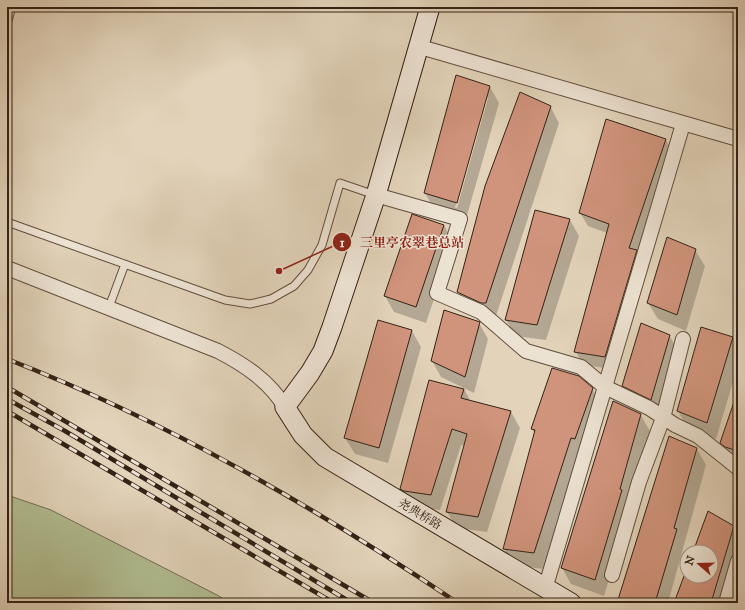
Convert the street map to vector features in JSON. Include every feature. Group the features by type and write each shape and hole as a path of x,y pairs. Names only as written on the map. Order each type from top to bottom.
{"street":[{"path":"7,268 218,351 248,367 276,393 285,407 310,373 323,351 376,195 417,46 430,7"},
{"path":"417,46 738,140"},
{"path":"545,589 683,124"},
{"path":"376,195 460,219 437,293 480,312 526,350 581,367 605,387 649,408 664,418 698,436 738,468"},
{"path":"612,575 639,482 664,418 683,339"},
{"name":"尧典桥路","path":"285,407 303,435 325,456 545,589 571,603"},
{"path":"726,603 738,561"}],"lane":[{"path":"7,24 12,7"},
{"path":"7,222 225,300 250,304 271,299 294,286 308,270 322,245 340,183 376,195"},
{"path":"109,307 125,264"}],"green space":[{"path":"7,495 51,510 219,596 229,603 7,603"}],"building":[{"path":"456,75 490,86 457,203 424,193"},
{"path":"520,92 551,106 486,303 481,303 457,292 485,186"},
{"path":"606,119 666,139 629,248 637,250 605,357 574,352 609,224 579,213"},
{"path":"535,210 570,219 537,325 505,320"},
{"path":"412,214 444,225 416,307 384,296"},
{"path":"667,237 696,249 677,315 647,303"},
{"path":"444,310 480,322 465,377 431,361"},
{"path":"378,320 412,330 379,448 344,438"},
{"path":"641,323 670,335 651,400 622,386"},
{"path":"701,327 733,337 707,423 677,411"},
{"path":"552,368 579,376 593,388 575,439 571,438 534,553 503,549 535,430 531,429"},
{"path":"429,380 464,389 461,398 511,411 478,517 446,512 467,434 452,429 431,495 404,491 400,489"},
{"path":"736,396 738,396 738,451 725,447 720,443"},
{"path":"613,401 641,414 620,489 622,490 595,580 561,568"},
{"path":"669,436 697,448 674,528 677,529 655,603 617,603"},
{"path":"708,511 734,526 719,576 719,544 696,544"},
{"path":"681,584 717,584 711,603 674,603"}],"railway":[{"path":"7,359 66,383 183,438 295,500 458,603"},
{"path":"7,387 374,603"},
{"path":"7,399 65,431 352,603"},
{"path":"7,411 334,603"}],"place":[{"name":"三里亭农翠巷总站","path":"279,271"}]}
